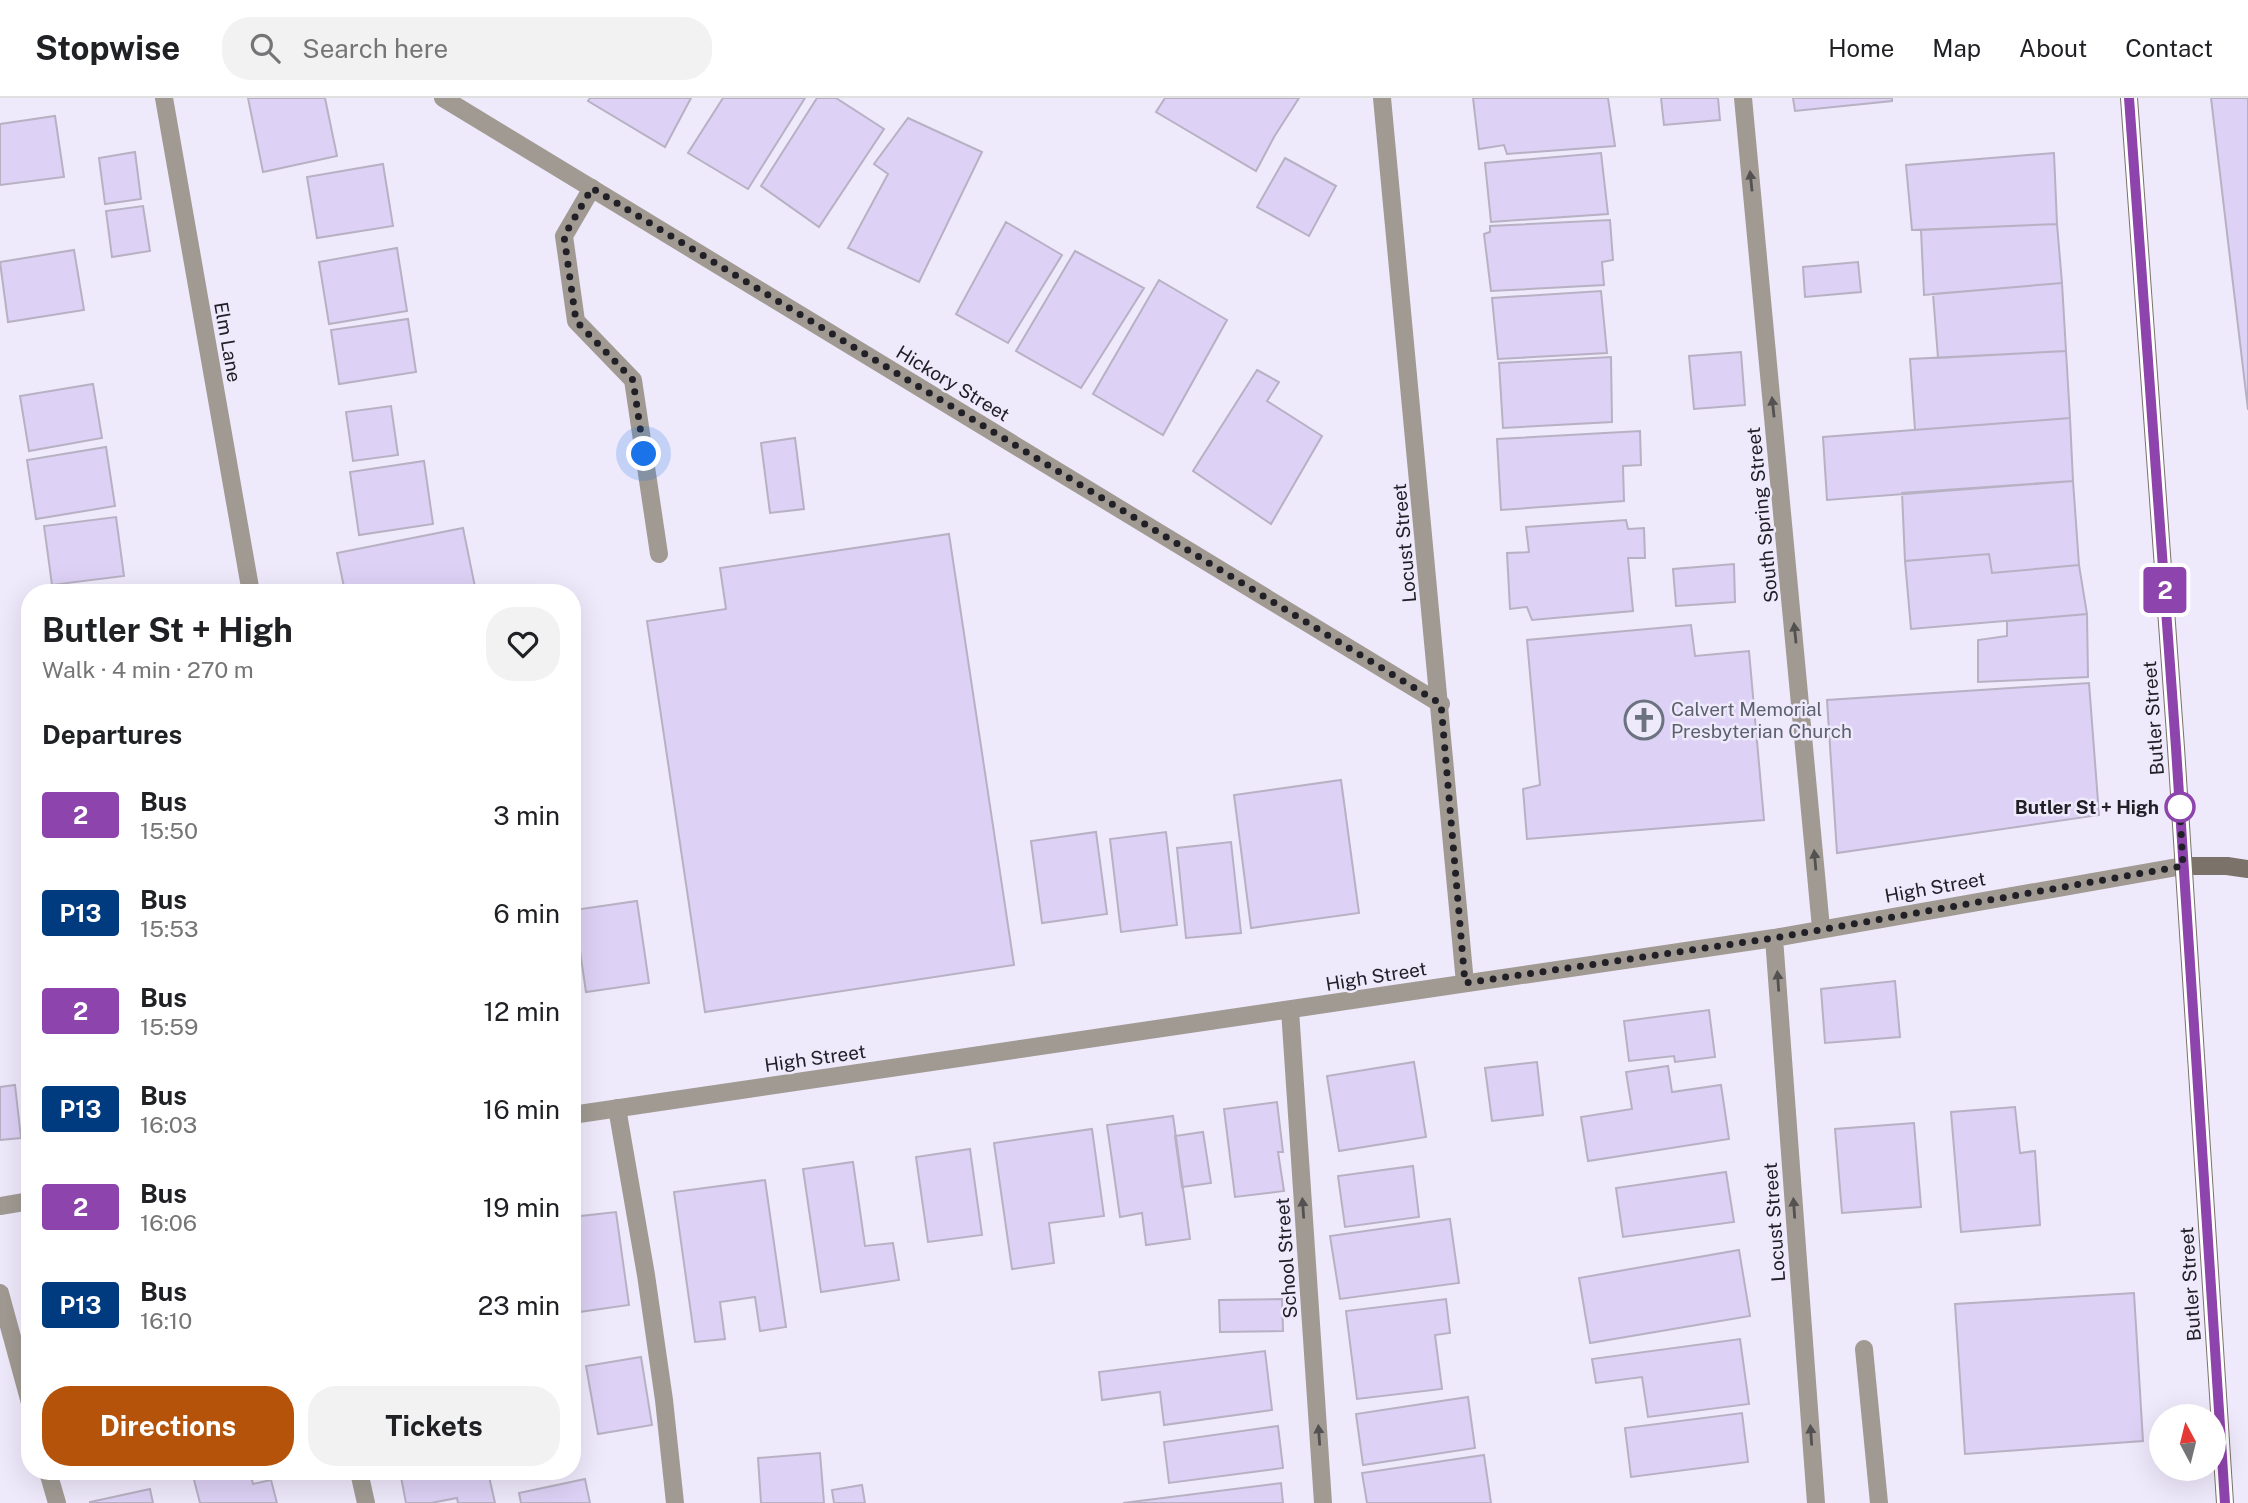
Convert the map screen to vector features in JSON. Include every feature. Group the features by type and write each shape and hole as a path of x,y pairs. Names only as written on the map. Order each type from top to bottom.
{"street":[{"name":"Elm Lane","path":"164,98 249,584"},
{"name":"Hickory Street","path":"443,98 1441,704"},
{"name":"Locust Street","path":"1382,98 1441,704 1465,983"},
{"name":"South Spring Street","path":"1743,98 1821,928"},
{"name":"Butler Street","path":"2129,98 2225,1503"},
{"path":"592,188 564,236 576,321 633,380 659,554"},
{"path":"2183,866 2248,869"},
{"name":"High Street","path":"581,1114 1774,938 2183,866"},
{"name":"Locust Street","path":"1774,938 1816,1503"},
{"name":"School Street","path":"1290,1010 1323,1503"},
{"path":"617,1108 663,1387 675,1503"},
{"path":"0,1206 21,1202"},
{"path":"0,1293 21,1370"},
{"path":"1864,1349 1879,1503"},
{"path":"50,1480 57,1503"},
{"path":"361,1480 366,1503"}],"building":[{"path":"248,98 325,98 337,156 263,172"},
{"path":"590,98 691,98 665,147 588,101"},
{"path":"723,98 805,98 748,189 688,153"},
{"path":"817,98 836,98 884,129 819,227 761,186"},
{"path":"1165,98 1299,98 1256,171 1156,112"},
{"path":"1473,98 1608,98 1615,146 1507,154 1504,145 1479,149"},
{"path":"1661,98 1718,98 1720,120 1664,125"},
{"path":"1793,98 1892,98 1892,101 1795,111"},
{"path":"2211,98 2248,98 2248,410"},
{"path":"55,116 64,177 0,185 0,124"},
{"path":"908,118 982,152 919,282 848,248 888,174 874,164"},
{"path":"135,152 141,199 105,204 99,158"},
{"path":"1601,153 1608,214 1491,222 1485,163"},
{"path":"2054,153 2057,224 1912,230 1906,165"},
{"path":"1285,158 1336,186 1309,236 1257,207"},
{"path":"383,164 393,226 317,238 307,177"},
{"path":"143,206 150,251 112,257 106,211"},
{"path":"1610,220 1613,260 1602,262 1604,285 1491,291 1484,234 1490,232 1490,226"},
{"path":"1006,222 1062,255 1008,343 956,314"},
{"path":"2057,224 2062,283 1924,295 1921,230"},
{"path":"397,248 407,311 329,324 319,262"},
{"path":"74,250 84,310 8,322 0,262"},
{"path":"1075,251 1144,288 1081,388 1016,351"},
{"path":"1858,262 1861,292 1805,297 1803,267"},
{"path":"1159,280 1227,320 1163,435 1093,394"},
{"path":"2062,283 2066,351 1938,358 1933,294"},
{"path":"1601,291 1607,353 1498,359 1492,298"},
{"path":"408,319 416,372 339,384 331,330"},
{"path":"2066,351 2070,418 1915,430 1910,359"},
{"path":"1741,352 1745,405 1694,409 1689,356"},
{"path":"1611,357 1612,422 1503,428 1499,363"},
{"path":"1257,370 1279,382 1267,401 1322,436 1271,524 1193,471"},
{"path":"93,384 102,438 29,451 20,396"},
{"path":"391,406 398,455 353,461 346,412"},
{"path":"2070,418 2073,481 1827,500 1823,437"},
{"path":"1640,431 1641,465 1623,466 1624,501 1501,510 1497,439"},
{"path":"795,438 804,509 770,513 761,443"},
{"path":"106,447 115,506 36,519 27,460"},
{"path":"424,461 433,524 359,535 350,472"},
{"path":"2073,481 2079,565 1992,573 1989,554 1905,561 1902,493"},
{"path":"116,517 124,576 52,584 44,526"},
{"path":"1626,520 1628,529 1644,528 1645,558 1628,558 1633,611 1532,620 1527,607 1510,609 1507,553 1529,552 1526,527"},
{"path":"463,528 474,584 343,584 337,553"},
{"path":"949,534 1014,965 705,1012 647,621 726,609 720,568"},
{"path":"1989,554 1992,573 2079,565 2087,614 1911,629 1905,561"},
{"path":"1734,564 1735,602 1676,606 1673,569"},
{"path":"2087,614 2088,677 1978,682 1978,640 2007,636 2007,621"},
{"name":"Calvert Memorial Presbyterian Church","path":"1691,625 1695,656 1749,651 1764,820 1527,839 1523,789 1540,785 1527,640"},
{"path":"2089,683 2099,815 1837,853 1827,700"},
{"path":"1341,780 1359,913 1251,928 1234,795"},
{"path":"1096,832 1107,914 1042,923 1031,841"},
{"path":"1166,832 1177,925 1121,932 1110,839"},
{"path":"1231,842 1241,933 1186,938 1177,848"},
{"path":"637,901 649,983 586,992 581,958 581,909"},
{"path":"1895,981 1900,1037 1825,1043 1821,989"},
{"path":"1709,1010 1715,1057 1675,1062 1674,1056 1629,1061 1624,1021"},
{"path":"1414,1062 1426,1137 1339,1151 1327,1076"},
{"path":"1537,1062 1543,1115 1492,1121 1485,1068"},
{"path":"1668,1066 1672,1092 1721,1085 1729,1139 1588,1161 1581,1117 1632,1109 1626,1072"},
{"path":"15,1085 21,1138 0,1140 0,1087"},
{"path":"1277,1102 1283,1152 1278,1152 1284,1191 1235,1197 1224,1109"},
{"path":"2015,1107 2020,1153 2035,1151 2040,1225 1961,1232 1951,1112"},
{"path":"1173,1116 1190,1239 1146,1245 1142,1213 1120,1217 1107,1125"},
{"path":"1914,1123 1921,1207 1842,1213 1835,1129"},
{"path":"1092,1129 1104,1216 1049,1223 1054,1263 1012,1269 994,1143"},
{"path":"1203,1132 1211,1183 1182,1187 1175,1136"},
{"path":"970,1149 982,1235 928,1242 916,1157"},
{"path":"853,1162 865,1246 893,1243 899,1280 821,1292 803,1169"},
{"path":"1413,1166 1419,1217 1345,1227 1338,1176"},
{"path":"1726,1172 1734,1222 1623,1237 1616,1188"},
{"path":"765,1180 786,1327 760,1331 755,1297 720,1302 725,1339 695,1342 674,1192"},
{"path":"616,1212 629,1305 581,1312 581,1216"},
{"path":"1450,1219 1459,1283 1340,1299 1330,1236"},
{"path":"1739,1250 1750,1316 1590,1343 1579,1278"},
{"path":"2134,1293 2143,1441 1965,1454 1955,1304"},
{"path":"1282,1299 1283,1331 1220,1332 1219,1300"},
{"path":"1446,1299 1450,1333 1435,1335 1442,1389 1357,1399 1346,1311"},
{"path":"1740,1339 1749,1404 1648,1417 1642,1377 1596,1383 1592,1359"},
{"path":"1265,1351 1272,1410 1164,1425 1160,1392 1102,1400 1099,1372"},
{"path":"641,1357 652,1425 598,1434 586,1366"},
{"path":"1468,1397 1475,1448 1363,1465 1356,1414"},
{"path":"1742,1413 1748,1462 1631,1477 1625,1428"},
{"path":"1278,1426 1283,1468 1169,1483 1164,1442"},
{"path":"820,1453 824,1503 761,1503 758,1458"},
{"path":"1484,1455 1491,1503 1367,1503 1362,1473"},
{"path":"585,1479 590,1503 521,1503 519,1493"},
{"path":"194,1480 252,1480 253,1484 271,1480 277,1503 200,1503"},
{"path":"402,1480 490,1480 495,1503 458,1503 457,1498 431,1503 406,1503"},
{"path":"1281,1483 1283,1503 1123,1503"},
{"path":"862,1485 865,1503 834,1503 832,1490"},
{"path":"150,1489 153,1503 90,1503 90,1502"}],"bus line":[{"name":"2","path":"2129,98 2176,748 2225,1503"}],"place":[{"name":"Calvert Memorial Presbyterian Church","path":"1644,720"},
{"name":"Butler St + High","path":"2180,807"}],"route":[{"path":"644,454 633,380 576,321 564,236 592,188 1441,704 1465,983 1774,938 2183,866 2179,795 2180,807"}]}
